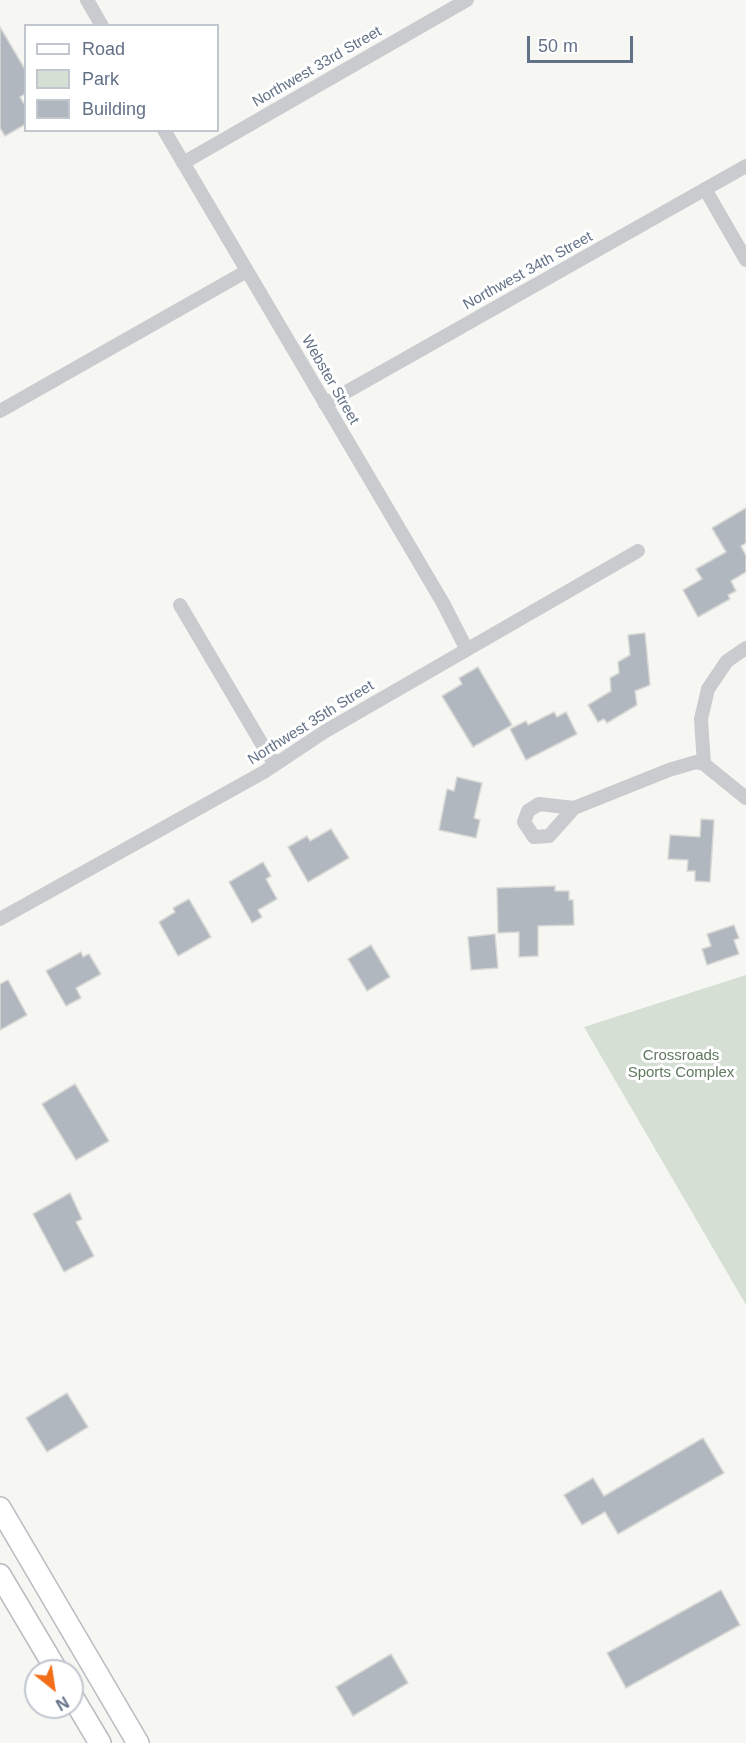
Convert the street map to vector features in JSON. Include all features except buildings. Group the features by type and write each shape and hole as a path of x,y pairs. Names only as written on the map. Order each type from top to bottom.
{"main road":[{"path":"0,1508 138,1743"},
{"path":"0,1575 50,1659"},
{"path":"84,1716 100,1743"}],"street":[{"path":"87,0 101,24"},
{"name":"Northwest 33rd Street","path":"183,163 467,0"},
{"name":"Webster Street","path":"165,132 466,648"},
{"name":"Northwest 34th Street","path":"325,404 746,166"},
{"path":"705,189 746,260"},
{"path":"0,411 247,271"},
{"name":"Northwest 35th Street","path":"0,919 210,803 466,648 638,551"},
{"path":"180,605 269,756 276,763"},
{"path":"704,764 701,719 708,689 728,661 746,648"},
{"path":"574,808 689,763 704,764 746,798"}],"green space":[{"name":"Crossroads Sports Complex","path":"746,975 746,1305 584,1027"}]}
